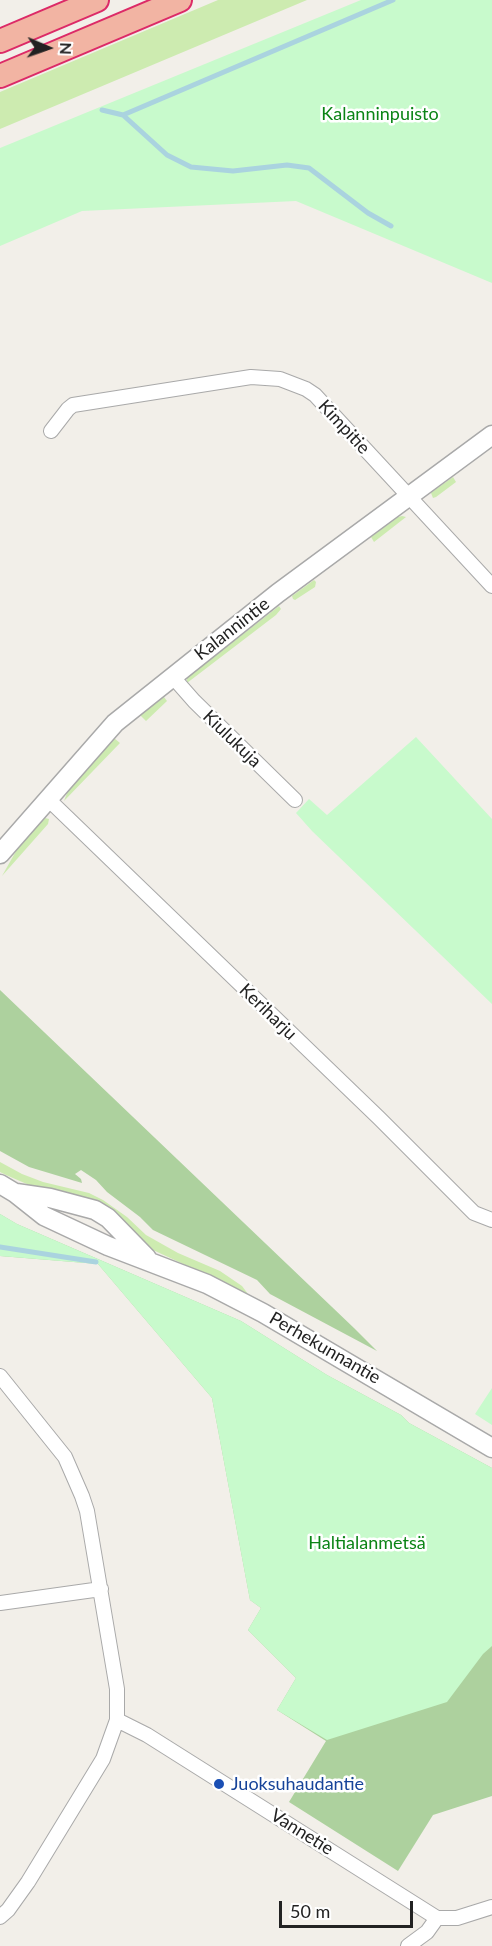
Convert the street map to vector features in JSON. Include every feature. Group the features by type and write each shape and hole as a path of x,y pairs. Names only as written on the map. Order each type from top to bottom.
{"highway":[{"path":"0,41 97,0"},
{"path":"0,76 180,0"}],"street":[{"name":"Kimpitie","path":"51,431 73,405 251,377 280,379 315,395 492,586"},
{"name":"Kalannintie","path":"0,854 115,723 278,593 492,435"},
{"name":"Kiulukuja","path":"172,676 194,701 295,800"},
{"name":"Keriharju","path":"48,799 474,1213 492,1220"},
{"name":"Perhekunnantie","path":"8,1188 44,1216 108,1246 207,1284 263,1313 492,1448"},
{"name":"Perhekunnantie","path":"8,1188 95,1210 108,1218 151,1262"},
{"path":"0,1376 64,1457 87,1510 117,1689 117,1720 103,1759 28,1882 8,1910 0,1917"},
{"path":"0,1603 101,1588"},
{"name":"Vannetie","path":"117,1720 147,1735 437,1918"},
{"path":"408,1946 427,1932 437,1918 457,1918 492,1907"}],"green space":[{"path":"218,0 307,0 0,129 0,92"},
{"name":"Kalanninpuisto","path":"361,0 492,0 492,283 296,201 82,211 0,246 0,148"},
{"path":"453,477 456,482 433,498 431,493"},
{"path":"402,516 406,517 374,542 371,537"},
{"path":"314,580 315,587 295,600 293,599 292,596"},
{"path":"279,606 281,609 276,615 187,683 187,678"},
{"path":"164,697 167,701 146,721 140,715"},
{"path":"416,737 492,819 492,1004 296,813 309,799 327,815"},
{"path":"114,738 120,743 64,801 67,793 84,770"},
{"path":"45,818 49,819 48,824 2,876 20,844"},
{"path":"0,990 377,1351 270,1294 257,1280 153,1230 96,1180 81,1170 75,1174 82,1183 29,1167 0,1151"},
{"path":"0,1162 43,1182 89,1193 103,1200 127,1217 146,1235 178,1253 220,1271 242,1286 248,1294 153,1250 144,1243 0,1172"},
{"name":"Haltialanmetsä","path":"0,1214 17,1224 241,1321 327,1375 492,1468 492,1796 433,1815 398,1871 289,1802 326,1741 277,1710 296,1678 248,1630 261,1608 250,1600 212,1398 98,1264 0,1256"},
{"name":"Haltialanmetsä","path":"0,1214 17,1224 241,1321 327,1375 492,1468 492,1646 483,1654 447,1702 327,1740 277,1710 296,1678 248,1630 261,1608 250,1600 212,1398 98,1264 0,1256"},
{"path":"492,1388 492,1425 475,1414"}],"waterway":[{"path":"123,115 393,0"},
{"path":"102,110 123,115 167,155 191,167 233,171 287,165 309,168 368,213 391,226"},
{"path":"0,1247 96,1262"}],"place":[{"name":"Juoksuhaudantie","path":"219,1784"}]}
